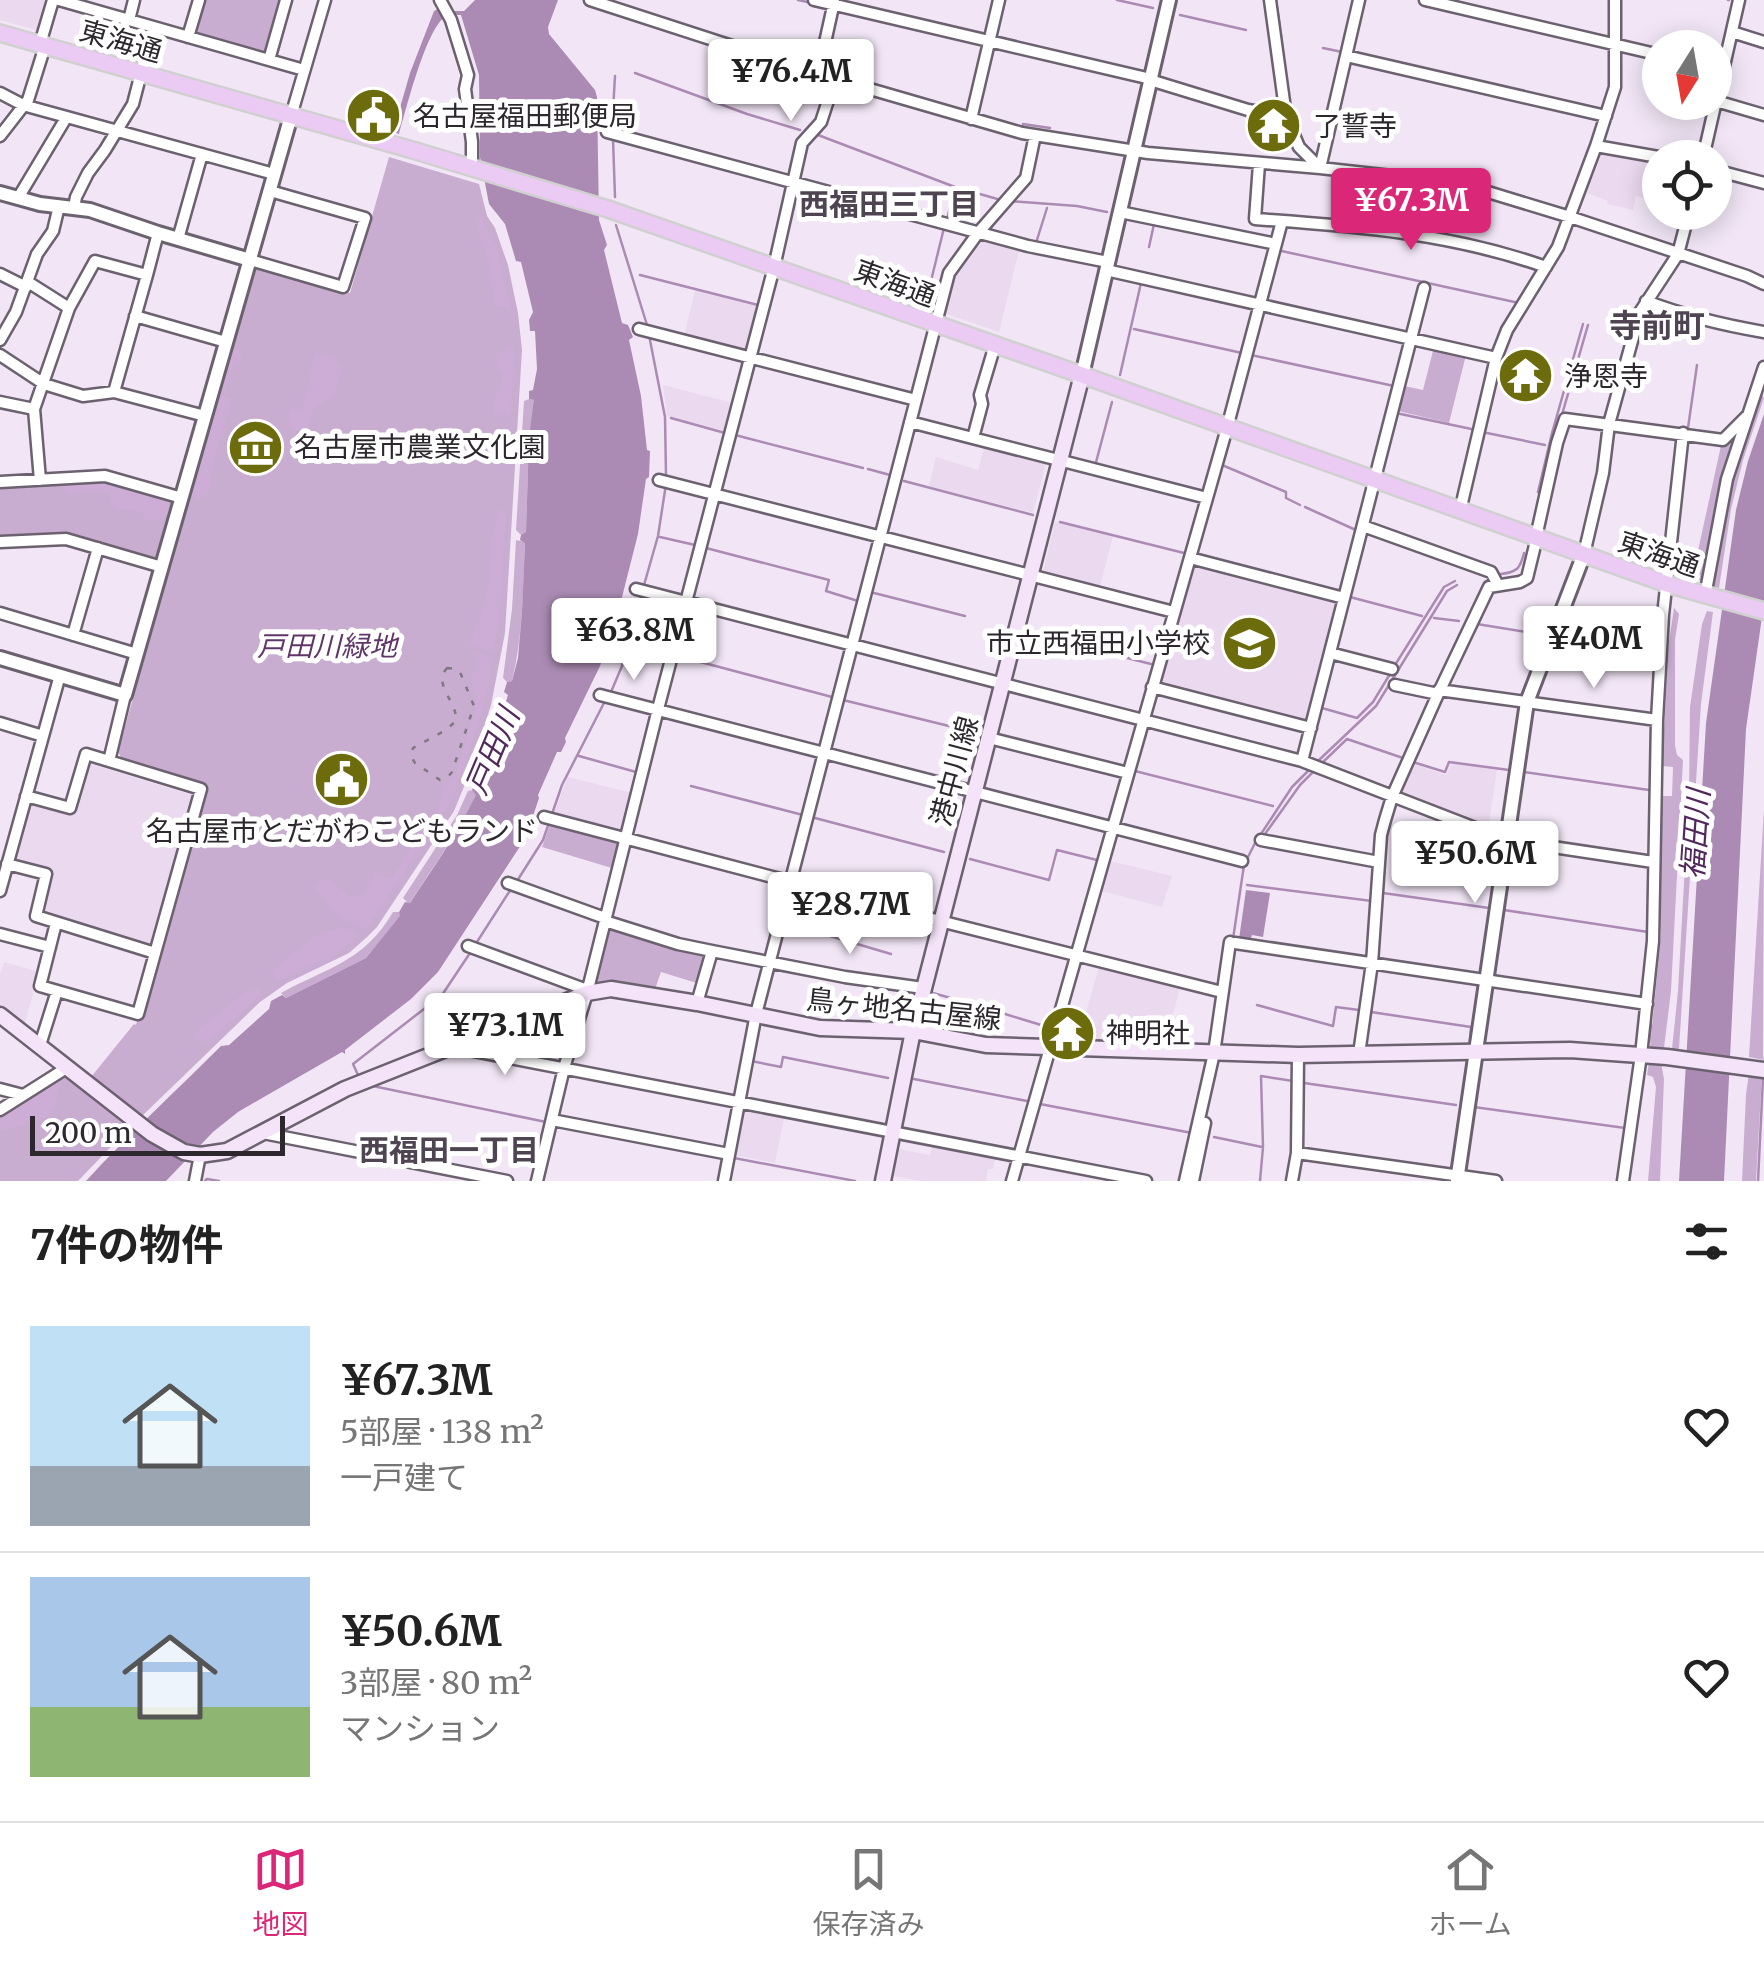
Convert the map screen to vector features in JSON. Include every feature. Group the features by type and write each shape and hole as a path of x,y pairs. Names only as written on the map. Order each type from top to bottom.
{"main road":[{"name":"東海通","path":"0,33 608,209 1667,584 1764,611"},
{"name":"港中川線","path":"883,1181 940,921 1082,375"},
{"name":"鳥ヶ地名古屋線","path":"200,1154 227,1151 345,1089 587,992 611,989 820,1028 913,1031 970,1044 1298,1055 1570,1050 1764,1070"},
{"path":"0,1015 162,1142 200,1154"}],"street":[{"path":"0,136 28,100 56,0 304,70"},
{"path":"129,20 134,0"},
{"path":"188,37 199,0"},
{"path":"269,60 286,0"},
{"path":"108,760 325,0"},
{"path":"590,0 834,79 1034,135 1134,151 1478,188 1764,284"},
{"path":"638,14 641,0"},
{"path":"814,0 1150,79 1248,110 1286,116"},
{"path":"971,119 999,0"},
{"path":"1082,375 1169,0"},
{"path":"1270,0 1286,116 1299,147 1320,168"},
{"path":"1320,168 1359,0"},
{"path":"1425,0 1642,50"},
{"path":"1460,512 1496,358 1507,330 1558,248 1615,87 1615,0"},
{"path":"1739,0 1732,32 1764,42"},
{"path":"818,74 834,2"},
{"path":"445,9 468,75 465,89 472,168"},
{"path":"74,208 88,173 134,104 153,27"},
{"path":"1346,56 1606,116"},
{"path":"537,1181 774,266 802,143 821,122 834,79"},
{"path":"0,93 66,118 274,174"},
{"path":"1732,106 1764,115"},
{"path":"18,198 66,118"},
{"path":"607,132 1260,305 1496,358"},
{"path":"1292,134 1294,166"},
{"path":"724,1181 756,1014 951,268 1026,178 1034,135"},
{"path":"1596,146 1642,154"},
{"path":"178,239 202,154"},
{"path":"1260,164 1255,218 1421,234 1489,249 1546,268"},
{"path":"1732,175 1764,183"},
{"path":"0,193 90,210 343,287 365,218 270,191"},
{"path":"0,340 16,312 37,254 53,231 59,206"},
{"path":"1120,212 1275,248"},
{"path":"1012,1181 1228,428 1282,221"},
{"path":"1458,1178 1526,702 1584,554 1603,472 1609,424 1640,312 1678,254 1684,230"},
{"path":"114,392 158,233"},
{"path":"40,480 34,409 69,308 95,261 147,275"},
{"path":"0,274 69,308"},
{"path":"1302,761 1424,288"},
{"path":"1646,301 1694,318 1764,332"},
{"path":"135,316 226,342"},
{"path":"639,329 916,400"},
{"path":"973,438 982,404 980,395 995,345"},
{"path":"0,355 44,384 82,396 114,392 205,416"},
{"path":"1708,597 1727,480 1764,367"},
{"path":"0,402 34,409"},
{"path":"1359,1054 1372,963 1382,835 1392,797 1489,587 1526,578 1565,418 1724,440 1748,416"},
{"path":"910,422 1207,498"},
{"path":"1623,1181 1648,1004 1653,941 1656,720 1683,433"},
{"path":"0,482 105,476 182,498"},
{"path":"658,480 1174,612"},
{"path":"1362,526 1491,572 1498,586"},
{"path":"0,542 66,539 162,567"},
{"path":"73,635 98,548"},
{"path":"1190,558 1344,598"},
{"path":"636,589 1302,761 1506,840 1652,862"},
{"path":"0,613 137,654"},
{"path":"1554,632 1661,647"},
{"path":"1330,654 1392,669"},
{"path":"0,658 125,695"},
{"path":"0,891 60,676"},
{"path":"1395,686 1656,720"},
{"path":"1152,688 1311,728"},
{"path":"600,694 1242,861"},
{"path":"0,722 44,736"},
{"path":"989,738 1128,773"},
{"path":"26,796 70,808 86,754 201,789 138,1014 40,986 56,923"},
{"path":"544,818 1222,992"},
{"path":"1262,840 1380,862"},
{"path":"8,864 46,874 36,916 155,953"},
{"path":"508,883 678,944 845,977 924,988"},
{"path":"0,934 50,947"},
{"path":"1193,1181 1233,942 1648,1004"},
{"path":"468,946 587,992"},
{"path":"697,1002 712,951"},
{"path":"40,1046 56,991"},
{"path":"453,1047 1146,1181"},
{"path":"1185,1181 1217,1053"},
{"path":"1292,1181 1297,1153 1298,1055"},
{"path":"0,1110 68,1067"},
{"path":"0,1089 23,1095"},
{"path":"552,1120 729,1154"},
{"path":"263,1133 507,1181"},
{"path":"1297,1153 1496,1181"},
{"path":"195,1181 200,1154"}],"shaded area":[{"path":"0,0 49,0 40,31 0,20"},
{"path":"1603,150 1642,158 1642,198 1636,196 1633,210 1607,204 1608,201 1587,193"},
{"path":"475,218 482,218 496,246 511,310 493,304 489,264"},
{"path":"985,237 1020,246 999,332 941,312 951,274 973,244 979,246"},
{"path":"695,290 759,307 747,352 684,337"},
{"path":"514,347 511,415 496,417 495,401 502,375 498,359 503,350"},
{"path":"233,349 241,351 241,363 234,364 224,397 231,399 208,495 198,500 191,495"},
{"path":"315,353 334,357 341,368 335,396 312,411 308,430 293,430 288,418 291,408 303,407"},
{"path":"663,385 733,403 726,431 667,416"},
{"path":"985,444 1047,461 1033,513 929,486 936,457 978,470"},
{"path":"101,482 170,500 166,517 151,521 138,511 119,511 109,495 102,492 86,491 72,496 65,492 67,484"},
{"path":"499,509 506,511 494,652 469,643 487,591"},
{"path":"1055,522 1113,536 1099,590 1042,576"},
{"name":"市立西福田小学校","path":"1194,562 1340,600 1308,724 1158,685"},
{"path":"472,653 493,658 481,715 456,788 366,929 356,925 336,913 315,887 320,881 331,880 355,896 368,889 374,873 388,879 394,876 418,835 437,815 444,785 456,772 476,706 470,678 479,666"},
{"path":"1411,763 1446,775 1452,763 1497,770 1488,829 1399,795"},
{"path":"91,764 194,798 154,947 40,914 53,871 13,860 30,801 74,814"},
{"path":"568,777 632,793 622,831 553,816"},
{"path":"1106,860 1172,876 1162,907 1098,890"},
{"path":"346,928 361,933 338,953 279,981 272,976 306,943 325,932"},
{"path":"4,962 39,972 24,1027 0,1008"},
{"path":"1100,964 1181,985 1163,1048 1076,1046"},
{"path":"253,986 261,994 204,1045 194,1038 195,1032"},
{"path":"58,1080 50,1113 43,1119 0,1131 0,1116"},
{"path":"744,1106 785,1114 775,1163 735,1155"},
{"path":"933,1143 996,1155 993,1169 988,1169 986,1181 921,1181 894,1176 899,1149 930,1155"}],"green space":[{"path":"204,0 283,0 268,52 265,55 196,34"},
{"name":"戸田川緑地","path":"389,157 479,184 487,216 508,265 518,313 522,350 505,633 491,705 454,811 377,927 349,953 287,983 260,1002 141,1117 91,1077 136,1025 205,783 121,758 118,751 256,268 350,293"},
{"path":"1434,347 1466,355 1449,423 1398,411 1404,386 1423,390"},
{"path":"1760,393 1764,398 1731,509 1719,588 1711,586 1731,484"},
{"path":"535,400 529,437 526,533 521,535 516,530 524,401"},
{"path":"1739,427 1704,581 1692,578 1722,441"},
{"path":"104,480 172,498 154,560 66,535 0,538 0,487"},
{"path":"516,540 525,542 522,612 516,664 512,681 507,682 503,678"},
{"path":"1674,608 1679,614 1675,640 1675,745 1683,760 1671,991 1664,1048 1650,1047 1661,935 1661,796 1672,796 1673,767 1662,766"},
{"path":"1707,611 1713,612 1701,704 1679,1049 1672,1049 1689,792 1690,707"},
{"path":"472,790 477,795 466,818 409,904 403,898"},
{"path":"1764,809 1763,1057 1764,1060 1749,1057"},
{"path":"551,822 621,842 615,869 542,847"},
{"path":"393,912 401,916 366,958 286,998 281,993 357,953"},
{"path":"608,924 707,952 700,984 661,972 654,992 592,989"},
{"path":"1649,1062 1661,1063 1664,1079 1660,1181 1648,1181 1656,1087 1653,1077 1647,1075"},
{"path":"1749,1073 1762,1074 1756,1181 1742,1181 1746,1094"},
{"path":"64,1075 129,1128 78,1181 0,1181 0,1115"}],"water":[{"name":"戸田川","path":"475,0 558,0 549,34 597,97 599,220 622,323 628,325 633,337 629,340 650,451 649,477 618,622 566,742 557,752 538,795 528,831 438,972 411,999 345,1050 345,1054 342,1052 238,1112 166,1181 86,1181 221,1046 229,1045 269,1009 271,1001 282,995 286,998 366,958 436,863 476,795 472,790 476,781 482,779 508,695 504,692 507,682 512,681 518,658 525,543 520,540 526,532 534,400 529,399 529,391 533,390 537,369 535,331 530,331 529,320 533,312 521,262 516,261 505,224 489,204 480,157 479,75 461,15 446,16 431,36 399,134 393,132 434,11 464,11"},
{"path":"1764,414 1764,603 1746,729 1724,1181 1679,1181 1706,723 1736,510"},
{"path":"1246,890 1270,893 1263,937 1252,935 1250,941 1239,939"}],"waterway":[{"path":"798,0 812,3"},
{"path":"1117,0 1153,8"},
{"path":"1276,0 1280,29"},
{"path":"1180,15 1246,30"},
{"path":"1281,36 1284,63"},
{"path":"1323,48 1342,50"},
{"path":"1284,67 1289,103"},
{"path":"826,70 950,107"},
{"path":"635,73 800,130"},
{"path":"612,128 615,76"},
{"path":"984,117 1023,128 1023,124 1050,128"},
{"path":"818,135 955,187 1001,200"},
{"path":"613,139 615,197"},
{"path":"947,220 954,189"},
{"path":"1009,201 1107,212"},
{"path":"1036,243 1047,208"},
{"path":"1149,247 1154,224"},
{"path":"616,225 647,325"},
{"path":"922,303 944,228"},
{"path":"1686,247 1690,230"},
{"path":"1238,241 1269,248"},
{"path":"1277,250 1519,303"},
{"path":"640,275 758,305"},
{"path":"1120,375 1141,283"},
{"path":"1538,492 1583,324"},
{"path":"1561,418 1588,325"},
{"path":"1134,329 1242,353"},
{"path":"649,335 665,417 666,476"},
{"path":"1251,355 1394,386"},
{"path":"1688,428 1697,365"},
{"path":"1095,466 1112,402"},
{"path":"1396,413 1476,430"},
{"path":"671,418 725,433"},
{"path":"1487,433 1545,445"},
{"path":"735,435 863,468"},
{"path":"1222,465 1286,492 1286,498 1300,505"},
{"path":"868,469 890,475"},
{"path":"904,481 1033,515"},
{"path":"644,585 658,536 666,484"},
{"path":"1305,507 1358,531"},
{"path":"1060,522 1184,553"},
{"path":"660,537 695,545"},
{"path":"1676,542 1676,551"},
{"path":"706,548 829,580 826,591 858,601"},
{"path":"1501,574 1517,569 1524,553"},
{"path":"1674,571 1675,559"},
{"path":"1395,665 1444,587 1455,581"},
{"path":"1318,761 1376,706 1447,591 1457,585"},
{"path":"874,593 965,616"},
{"path":"611,692 642,594"},
{"path":"1350,597 1422,616"},
{"path":"1434,618 1459,621"},
{"path":"1477,624 1545,635"},
{"path":"1028,633 1151,664"},
{"path":"1663,702 1667,642"},
{"path":"630,644 667,653"},
{"path":"678,656 832,697"},
{"path":"1322,708 1357,718 1373,702 1390,674"},
{"path":"552,814 562,785 606,699"},
{"path":"843,700 953,727"},
{"path":"830,749 835,731"},
{"path":"1322,763 1347,739 1403,758"},
{"path":"579,756 636,772"},
{"path":"1413,762 1445,772 1449,762 1509,770"},
{"path":"1261,834 1292,787 1310,769"},
{"path":"1135,771 1273,806"},
{"path":"1265,834 1314,771"},
{"path":"1524,772 1649,790"},
{"path":"691,786 803,815"},
{"path":"815,818 944,852"},
{"path":"517,881 549,823"},
{"path":"1233,939 1244,865 1256,841"},
{"path":"970,859 1049,880 1057,850 1097,860"},
{"name":"福田川","path":"1659,867 1659,929"},
{"path":"1247,885 1372,898"},
{"path":"475,945 511,889"},
{"path":"1383,893 1489,908"},
{"path":"1504,910 1648,932"},
{"path":"786,923 891,954"},
{"path":"1657,960 1658,941"},
{"path":"358,1075 353,1064 442,995 470,953"},
{"path":"1652,1010 1656,966"},
{"path":"1005,1014 1051,1028 1064,979"},
{"path":"933,993 1000,1012"},
{"path":"1257,1005 1333,1026 1336,1007 1359,1010"},
{"path":"1371,1012 1471,1027 1470,1041"},
{"path":"1649,1042 1651,1025"},
{"path":"751,1061 781,1067 783,1057 888,1078"},
{"path":"1260,1181 1261,1076 1293,1081"},
{"path":"1758,1181 1763,1078"},
{"path":"914,1079 1027,1101"},
{"path":"1304,1083 1456,1105"},
{"path":"368,1085 546,1122"},
{"path":"1040,1104 1192,1133"},
{"path":"1474,1107 1625,1128"},
{"path":"1214,1137 1262,1147"},
{"path":"734,1158 855,1181"},
{"path":"205,1181 219,1181"}],"ferry route":[{"path":"343,837 366,843"}],"railway":[{"path":"447,668 460,672 474,706 452,772 440,780 411,756 413,748 456,721 442,681 447,668"}],"place":[{"name":"名古屋福田郵便局","path":"374,116"},
{"name":"了誓寺","path":"1274,126"},
{"name":"浄恩寺","path":"1525,376"},
{"name":"名古屋市農業文化園","path":"255,447"},
{"name":"市立西福田小学校","path":"1249,643"},
{"name":"名古屋市とだがわこどもランド","path":"342,780"},
{"name":"神明社","path":"1067,1033"}],"district":[{"name":"西福田三丁目","path":"889,204"},
{"name":"寺前町","path":"1657,326"},
{"name":"西福田一丁目","path":"449,1150"}]}
